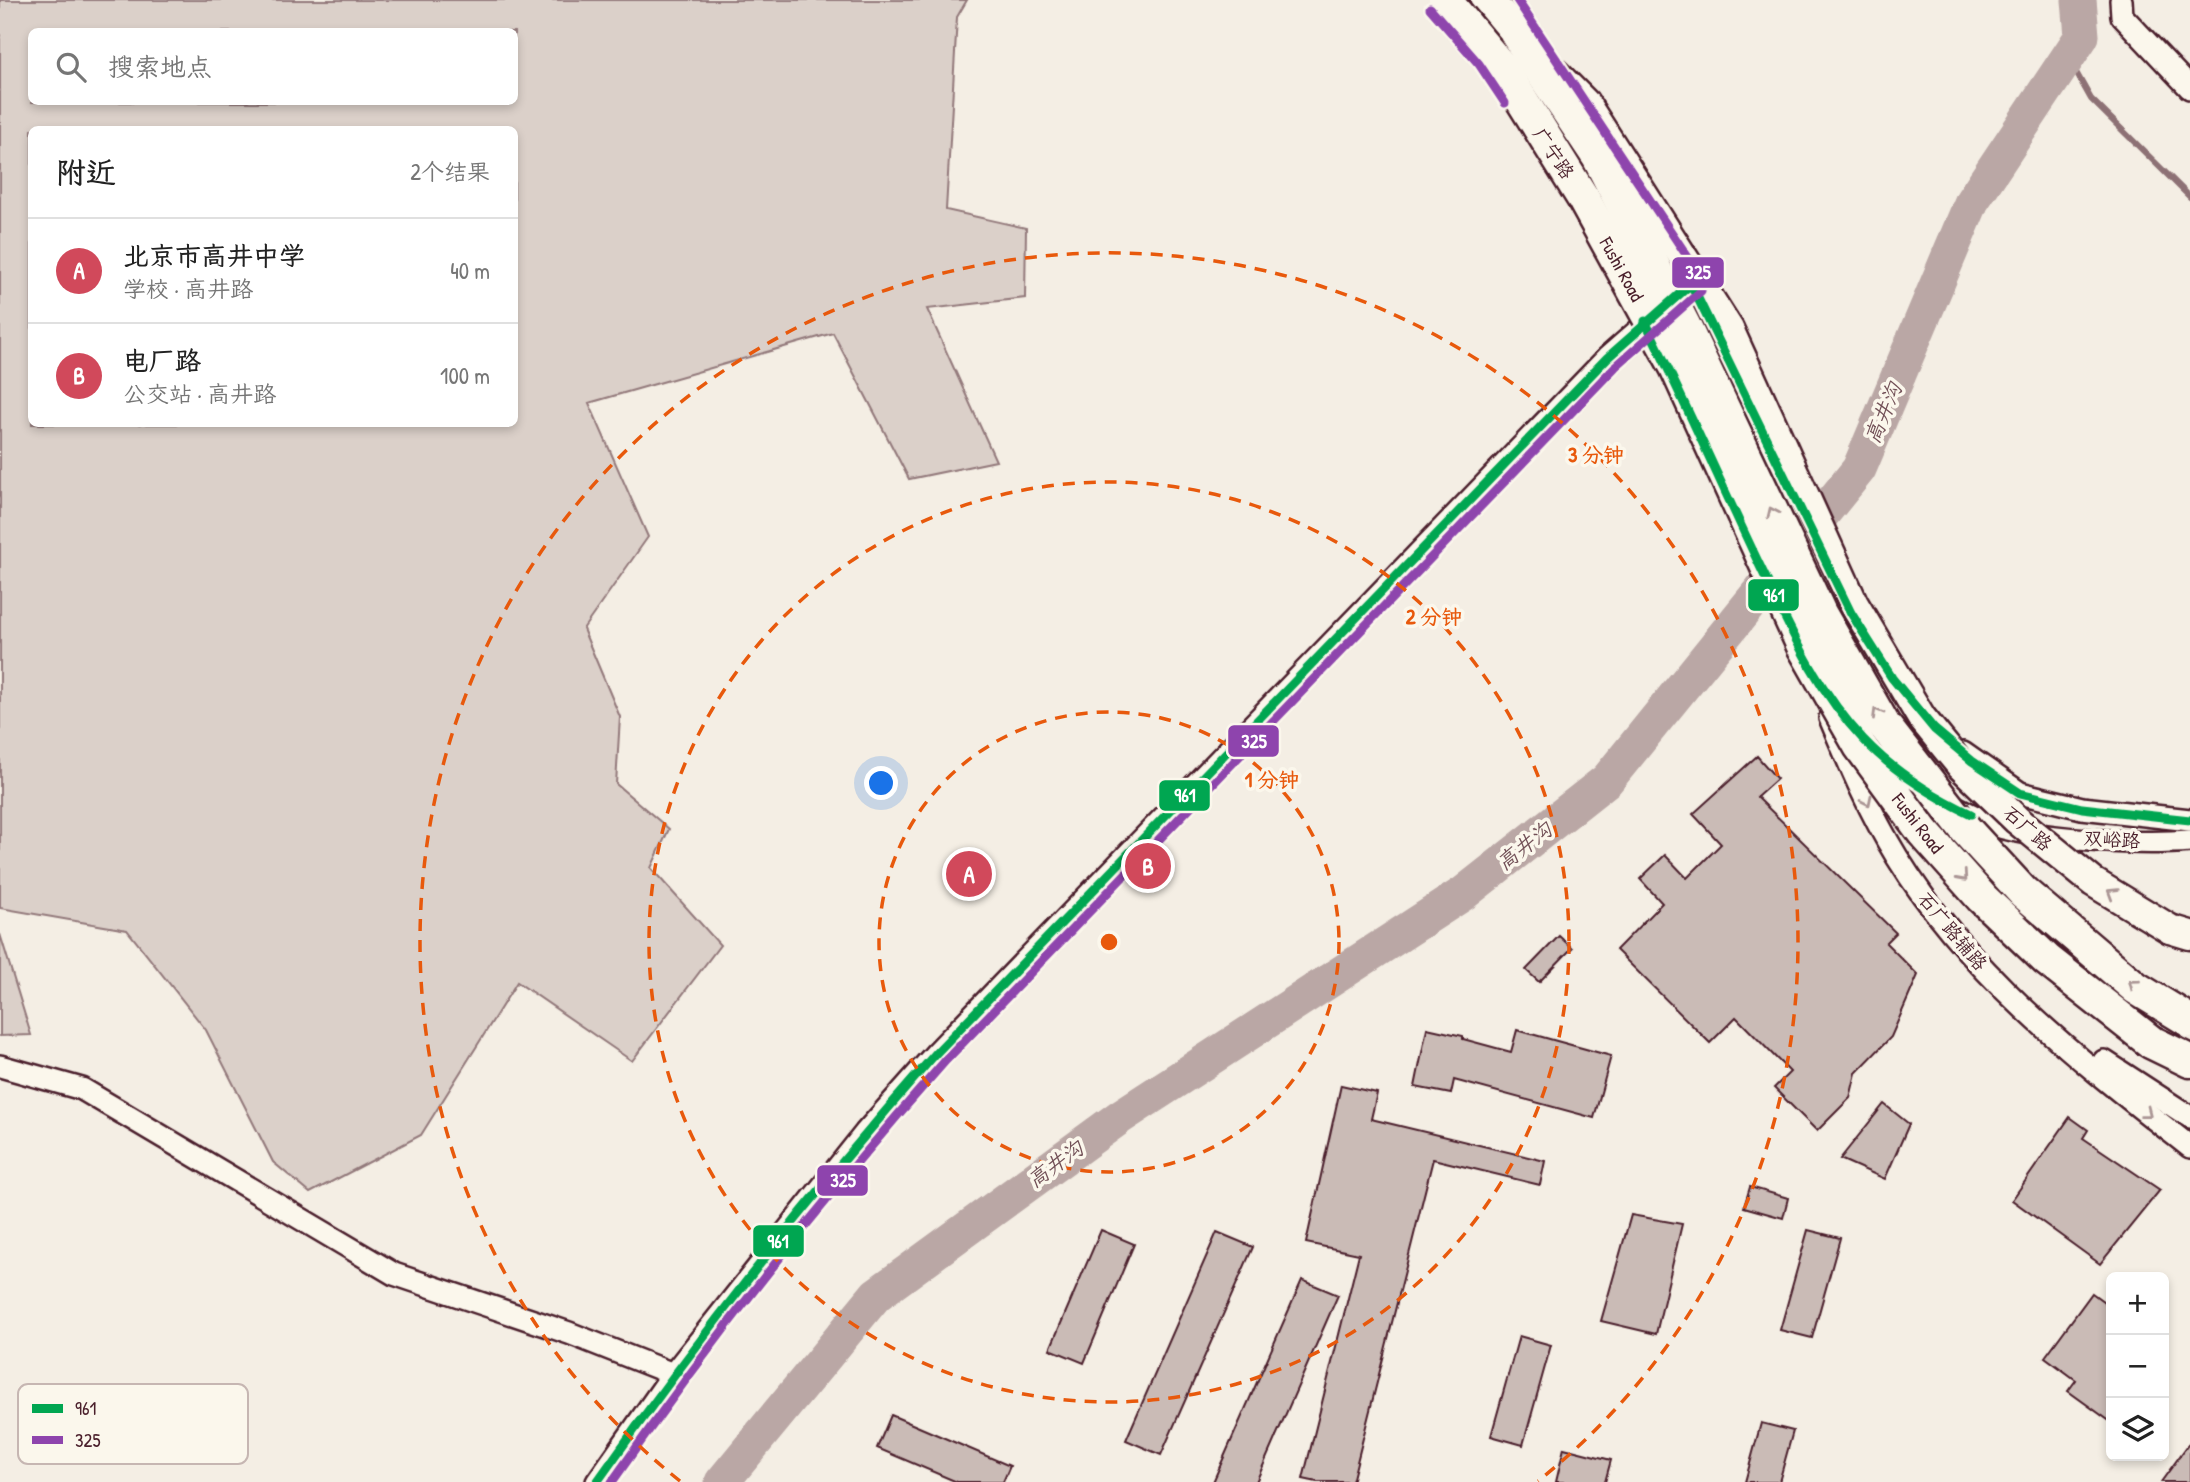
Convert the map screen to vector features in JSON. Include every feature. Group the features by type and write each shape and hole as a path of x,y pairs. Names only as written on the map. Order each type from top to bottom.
{"highway":[{"name":"Fushi Road","path":"1445,0 1502,68 1583,198 1676,367 1803,646 1860,746 1923,832 1982,898 2048,961 2151,1042 2190,1061"},
{"name":"Fushi Road","path":"1487,0 1517,35 1598,157 1685,327 1821,615 1884,725 1966,830 2023,892 2136,988 2190,1021"}],"main road":[{"name":"石广路","path":"1517,35 1585,103 1729,329 1854,604 1921,717 1961,766 2017,820 2093,882 2170,929 2190,935"},
{"path":"2151,1042 2190,1069"}],"street":[{"name":"广宁路","path":"1439,0 1489,57 1586,200 1646,321"},
{"path":"597,1482 673,1374 797,1213 937,1052 1646,321 1691,284 1502,0"},
{"path":"2121,0 2122,16 2190,88"},
{"name":"双峪路","path":"1691,284 1779,460 1851,613 1892,678 1934,729 1972,761 2020,793 2082,808 2190,820"},
{"name":"双峪路","path":"1646,321 1799,649 1852,727 1895,767 1943,801 1994,825 2019,831 2082,838 2190,841"},
{"name":"石广路辅路","path":"1799,649 1867,804 1902,865 1950,932 2013,1001 2072,1053 2190,1147"},
{"name":"石广路辅路","path":"1943,801 1910,821 1902,840 1910,858 1953,918 1997,972 2054,1022 2125,1077 2190,1117"},
{"path":"0,1066 82,1089 394,1274 569,1333 673,1374"}],"shaded area":[{"path":"0,0 967,0 957,17 946,210 1026,228 1025,298 927,309 996,461 909,479 833,333 589,403 648,537 583,629 620,717 616,784 669,829 651,868 720,945 632,1061 517,982 421,1135 310,1193 273,1162 206,1030 127,930 0,908"},
{"path":"0,934 31,1035 0,1036"}],"building":[{"path":"1757,756 1777,779 1757,797 1896,933 1886,943 1918,975 1891,1037 1856,1073 1850,1098 1817,1131 1774,1088 1790,1072 1736,1017 1710,1043 1616,950 1662,903 1640,879 1665,855 1687,878 1721,844 1693,814"},
{"path":"1559,936 1572,948 1539,982 1526,970"},
{"path":"1427,1028 1463,1036 1463,1039 1511,1052 1517,1030 1611,1056 1594,1118 1454,1080 1451,1094 1415,1087"},
{"path":"1341,1085 1377,1093 1371,1119 1545,1161 1540,1185 1433,1159 1352,1482 1317,1482 1303,1479 1359,1254 1306,1243"},
{"path":"1884,1104 1909,1124 1885,1179 1840,1159"},
{"path":"2070,1117 2088,1130 2083,1138 2160,1190 2100,1264 2012,1200"},
{"path":"1750,1187 1788,1198 1783,1218 1744,1207"},
{"path":"1631,1215 1682,1224 1656,1334 1601,1321"},
{"path":"1101,1230 1134,1244 1084,1363 1050,1349"},
{"path":"1808,1230 1840,1238 1812,1338 1780,1330"},
{"path":"1217,1232 1253,1247 1161,1455 1126,1440"},
{"path":"1302,1280 1338,1295 1256,1482 1213,1482"},
{"path":"2092,1293 2106,1303 2106,1418 2068,1391 2076,1380 2045,1357"},
{"path":"1519,1336 1551,1345 1523,1445 1491,1436"},
{"path":"891,1415 1010,1466 1003,1482 957,1482 877,1448"},
{"path":"1761,1423 1793,1431 1779,1482 1745,1482"},
{"path":"2190,1442 2190,1482 2161,1482"},
{"path":"1564,1448 1611,1460 1605,1482 1556,1482"}],"waterway":[{"name":"高井沟","path":"722,1482 876,1295 1120,1117 1464,893 1607,780 1859,469 1972,201 2082,36 2079,0"},
{"path":"2068,58 2091,99 2190,197"}],"transit line":[{"name":"325","path":"612,1482 773,1266 946,1060 1615,367 1701,291 1701,277 1517,0"},
{"name":"325","path":"1430,8 1479,64 1505,103"},
{"name":"961","path":"597,1482 677,1371 761,1262 937,1052 1607,358 1691,284 1851,613 1892,678 1934,729 1972,761 2020,793 2082,808 2190,820"},
{"name":"961","path":"1645,321 1782,611 1817,678 1846,720 1887,762 1941,799 1971,814"}],"place":[{"name":"电厂路","path":"1148,866"},
{"name":"北京市高井中学","path":"969,874"}]}
